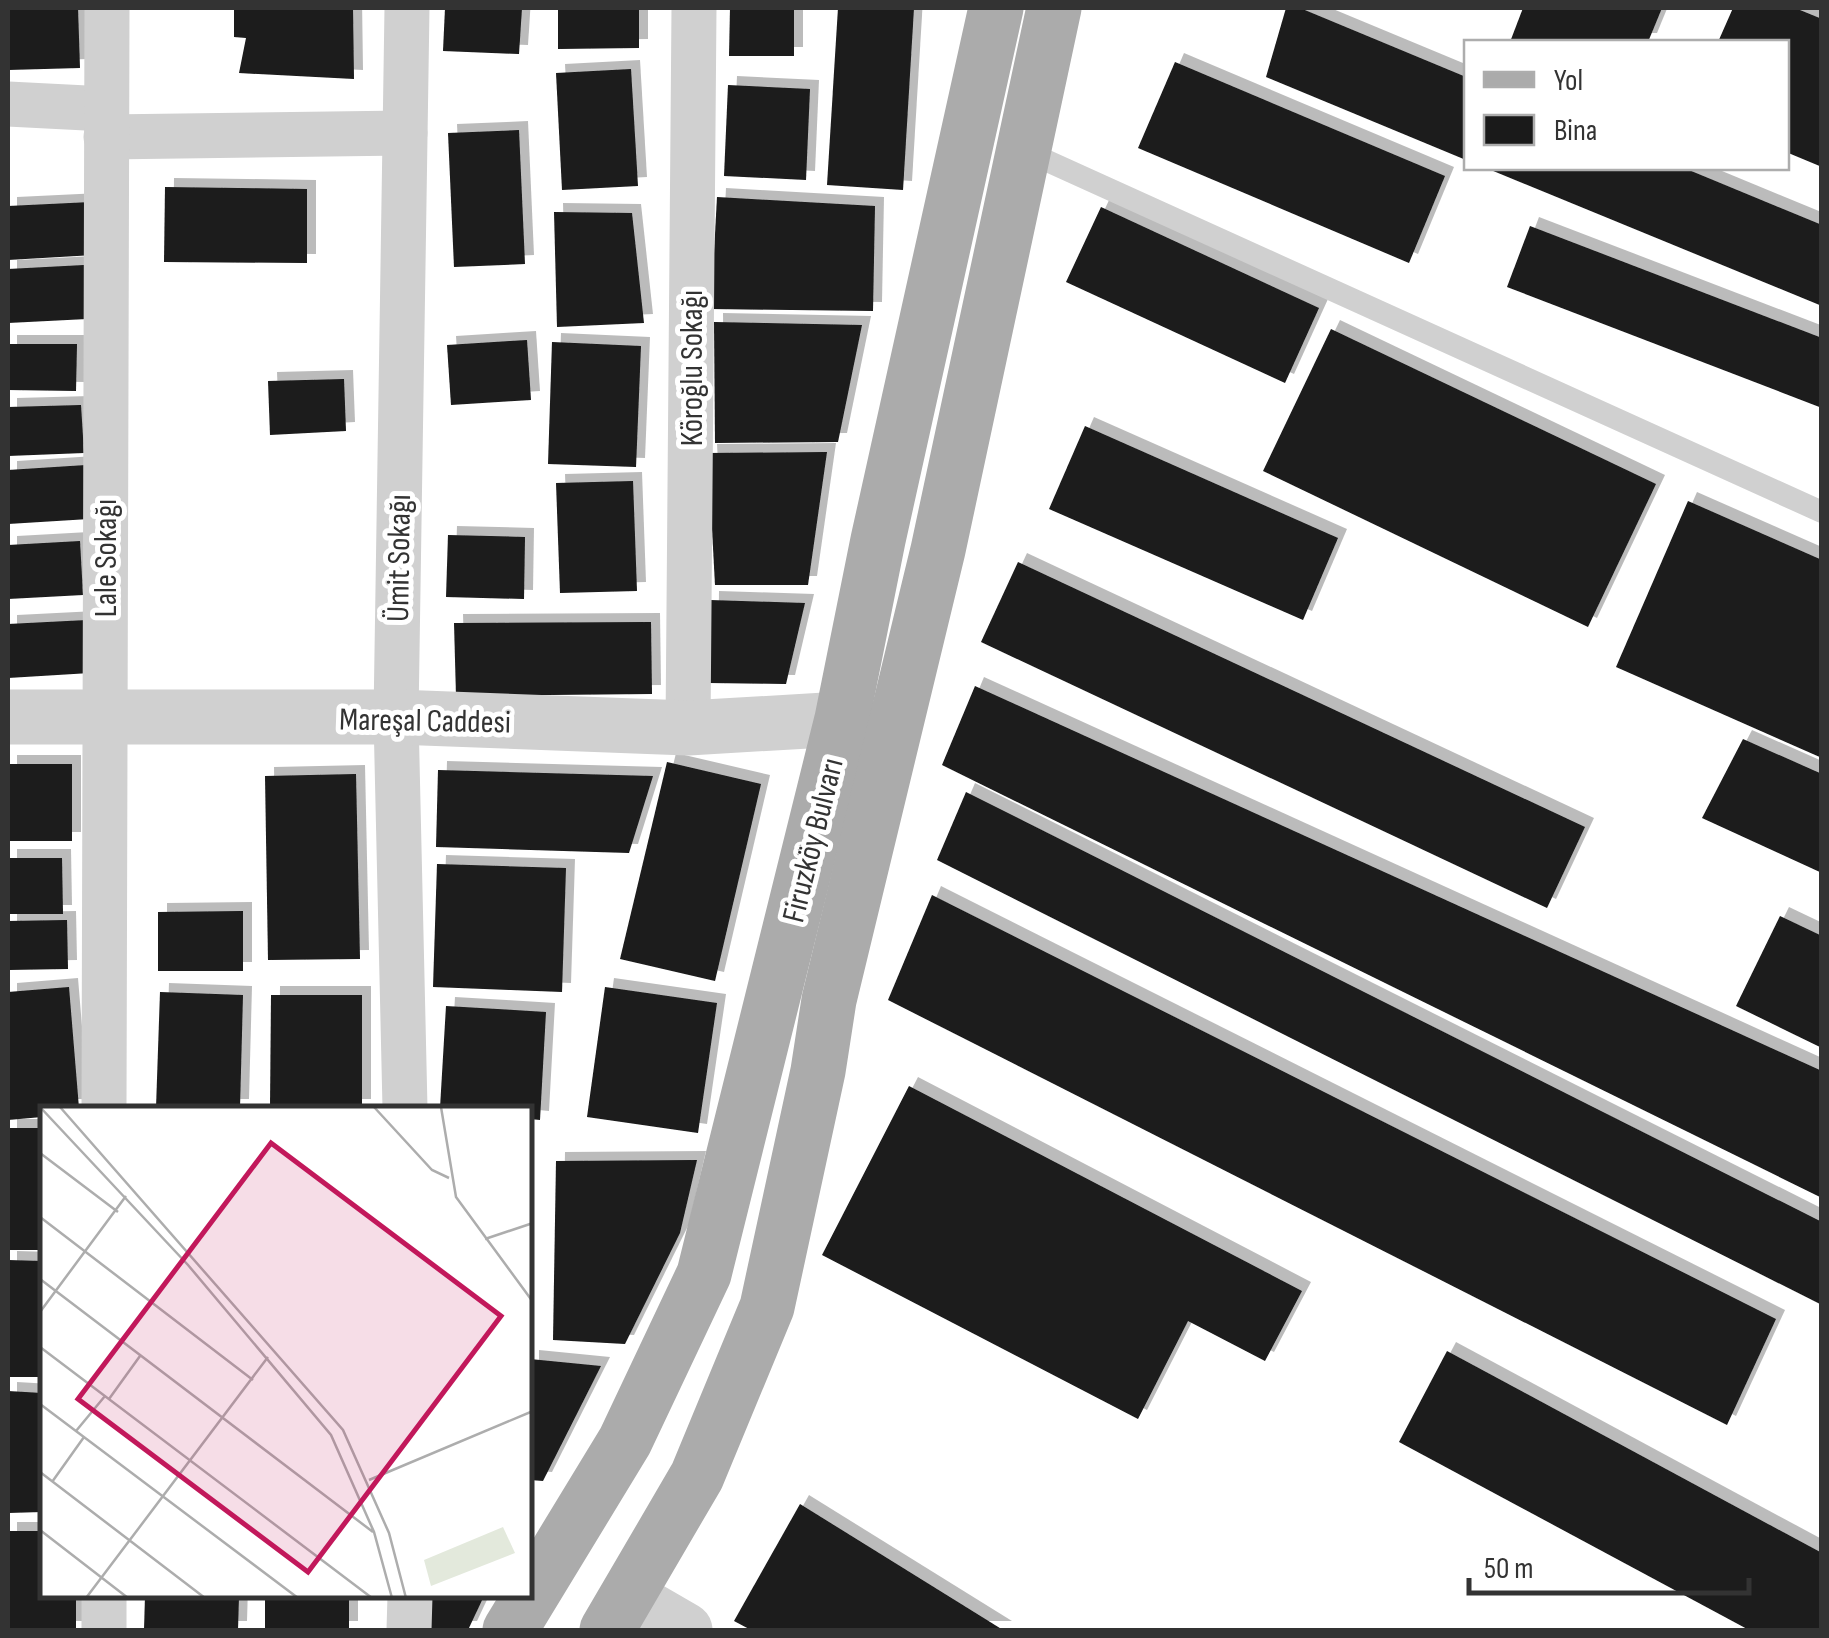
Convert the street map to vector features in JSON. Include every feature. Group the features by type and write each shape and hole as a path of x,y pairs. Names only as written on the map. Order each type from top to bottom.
{"main road":[{"name":"Firuzköy Bulvarı","path":"532,1594 626,1442 704,1274 842,718 996,8"},
{"name":"Firuzköy Bulvarı","path":"618,1614 697,1476 767,1308 818,1071 828,1000 914,650 1054,8"},
{"path":"842,718 880,703 899,686 914,650"},
{"name":"Firuzköy Bulvarı","path":"510,1630 530,1598"}],"street":[{"name":"Lale Sokağı","path":"104,1106 106,8"},
{"name":"Ümit Sokağı","path":"405,1106 396,717 407,8"},
{"name":"Köroğlu Sokağı","path":"688,728 694,8"},
{"path":"8,104 106,123 405,133"},
{"name":"Mareşal Caddesi","path":"8,717 396,717 688,728 842,718"},
{"path":"104,1598 104,1630"},
{"path":"410,1598 410,1630"},
{"path":"618,1614 685,1630"}],"lane":[{"path":"1024,150 1822,512"}],"building":[{"path":"8,8 78,8 80,68 8,70"},
{"path":"234,8 353,8 354,79 239,73 246,38 234,37"},
{"path":"445,8 522,8 519,54 443,51"},
{"path":"558,8 639,8 639,48 558,49"},
{"path":"730,8 794,8 794,56 729,56"},
{"path":"838,8 914,8 903,190 827,185"},
{"path":"1286,8 1300,8 1464,76 1464,159 1266,77"},
{"path":"1523,8 1662,8 1649,40 1511,40"},
{"path":"1733,8 1795,8 1822,19 1822,167 1789,153 1789,40 1719,40"},
{"path":"1175,62 1445,176 1409,263 1138,148"},
{"path":"631,69 638,186 562,190 556,73"},
{"path":"728,85 810,89 806,180 724,176"},
{"path":"519,130 525,264 454,267 448,133"},
{"path":"1491,170 1689,170 1822,225 1822,306"},
{"path":"165,187 307,189 307,263 164,262"},
{"path":"717,197 875,206 873,311 711,309"},
{"path":"91,202 94,255 8,260 8,206"},
{"path":"1101,207 1319,308 1285,383 1066,282"},
{"path":"554,212 632,213 644,323 557,327"},
{"path":"1530,226 1822,338 1822,408 1507,287"},
{"path":"84,265 87,319 8,323 8,269"},
{"path":"714,322 862,325 838,442 715,443"},
{"path":"1331,329 1656,484 1588,627 1263,471"},
{"path":"527,340 531,400 451,405 447,345"},
{"path":"552,342 641,346 636,467 548,464"},
{"path":"8,344 77,344 76,391 8,390"},
{"path":"344,379 346,431 270,435 268,381"},
{"path":"81,405 84,453 8,456 8,407"},
{"path":"1085,426 1338,538 1303,620 1049,509"},
{"path":"827,452 808,585 715,585 708,453"},
{"path":"86,465 89,519 8,524 8,470"},
{"path":"633,481 637,591 560,593 556,483"},
{"path":"1688,501 1822,560 1822,758 1616,667"},
{"path":"448,535 525,537 524,599 446,597"},
{"path":"80,541 83,595 8,599 8,545"},
{"path":"1018,562 1585,827 1547,908 981,642"},
{"path":"710,600 805,603 786,684 709,683"},
{"path":"87,620 90,673 8,678 8,624"},
{"path":"651,622 652,694 456,696 454,623"},
{"path":"975,686 1822,1071 1822,1198 942,765"},
{"path":"1743,739 1822,774 1822,873 1702,818"},
{"path":"667,762 761,784 715,981 620,959"},
{"path":"8,764 72,764 72,841 8,841"},
{"path":"438,770 653,776 629,853 436,847"},
{"path":"356,774 360,959 268,960 265,776"},
{"path":"966,792 1822,1222 1822,1305 937,860"},
{"path":"8,858 62,858 63,914 8,914"},
{"path":"437,864 566,868 562,992 433,987"},
{"path":"932,895 1776,1319 1727,1425 888,1000"},
{"path":"243,911 243,971 158,971 158,912"},
{"path":"1780,916 1822,936 1822,1048 1736,1006"},
{"path":"67,920 68,969 8,970 8,921"},
{"path":"69,987 79,1106 40,1106 40,1117 8,1120 8,992"},
{"path":"605,987 717,1003 698,1133 587,1117"},
{"path":"160,992 243,995 240,1106 156,1106"},
{"path":"271,995 362,995 362,1106 270,1106"},
{"path":"446,1006 546,1012 540,1120 532,1119 532,1106 440,1106"},
{"path":"909,1086 1302,1291 1265,1361 1188,1321 1138,1419 822,1255"},
{"path":"8,1128 40,1128 40,1250 8,1250"},
{"path":"697,1160 680,1233 625,1344 553,1340 556,1161"},
{"path":"8,1260 40,1261 40,1377 8,1377"},
{"path":"1447,1351 1822,1553 1822,1630 1749,1630 1399,1442"},
{"path":"532,1359 601,1366 543,1481 532,1480"},
{"path":"8,1391 40,1393 40,1512 8,1513"},
{"path":"800,1504 1003,1630 751,1630 734,1621"},
{"path":"8,1531 40,1531 40,1598 76,1598 76,1630 8,1630"},
{"path":"145,1598 239,1598 238,1630 144,1630"},
{"path":"265,1598 349,1598 349,1630 265,1630"},
{"path":"426,1598 483,1598 468,1630 425,1630"}]}
